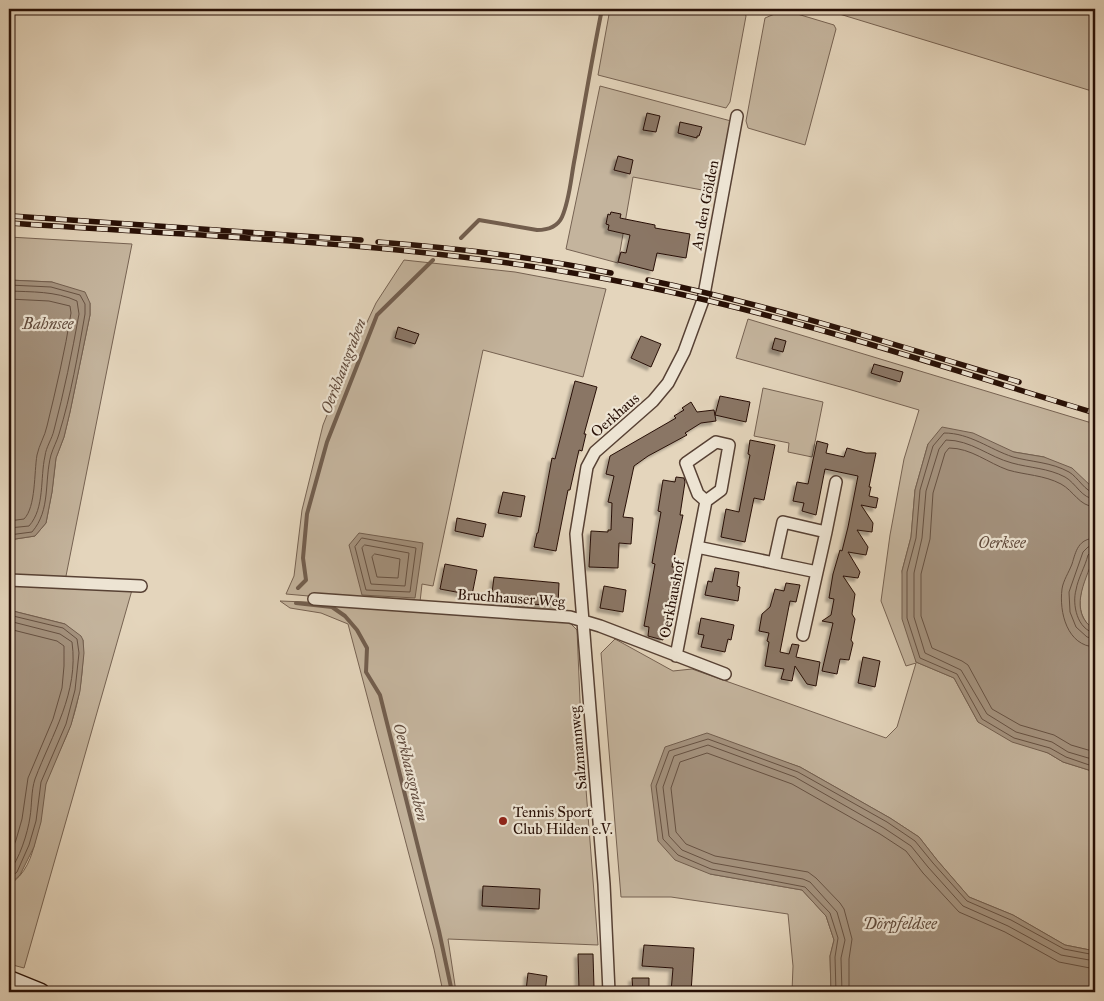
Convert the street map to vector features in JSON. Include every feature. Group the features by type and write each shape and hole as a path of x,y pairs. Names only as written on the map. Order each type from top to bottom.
{"main road":[{"path":"9,979 41,992"}],"street":[{"name":"An den Gölden","path":"703,300 738,116"},
{"name":"Oerkhaus","path":"582,621 576,534 587,467 595,452 653,401 668,383 684,352 703,300"},
{"path":"716,442 730,445 720,490 706,501 698,494 686,462 716,442"},
{"path":"803,635 836,482"},
{"name":"Oerkhaushof","path":"676,656 706,501"},
{"path":"774,563 783,522 826,532"},
{"name":"Oerkhaushof","path":"698,547 817,572"},
{"path":"9,580 141,586"},
{"name":"Bruchhauser Weg","path":"314,599 570,617 600,626 726,674"},
{"name":"Salzmannweg","path":"582,621 604,884 609,992"}],"shaded area":[{"path":"610,9 744,9 746,16 730,102 726,108 598,75"},
{"path":"823,9 1095,9 1095,92"},
{"path":"784,10 834,25 836,29 805,145 748,128 746,121 765,18"},
{"path":"600,86 731,121 718,193 633,177 618,263 566,249"},
{"path":"9,237 132,244 66,576 66,586 132,590 24,968 9,964 9,885 20,876 32,852 46,783 67,734 76,706 81,684 83,640 65,624 9,610 9,540 35,536 46,523 56,458 64,437 70,412 90,315 90,303 52,282 9,280"},
{"path":"404,260 515,272 606,289 583,377 483,350 433,586 422,584 420,602 286,594 294,576 302,510 323,425 347,365 376,303"},
{"path":"748,319 1095,424 1095,492 1092,487 1044,457 1014,452 928,444 915,490 911,537 902,571 916,662 954,678 978,722 1048,753 1063,762 1095,772 1095,951 1065,945 1013,915 969,897 919,837 890,818 800,767 767,756 710,874 802,890 826,916 834,940 830,956 831,992 792,992 793,966 788,914 671,897 621,897 601,653 615,639 673,671 692,669 886,738 897,727 916,663 906,666 881,601 890,535 904,459 919,410 736,358"},
{"path":"763,388 823,402 812,457 788,452 789,443 754,436"},
{"path":"1095,549 1095,629 1086,622 1080,605 1083,586"},
{"path":"280,601 332,603 569,622 577,630 581,724 598,945 448,939 456,992 443,992 434,949 348,624 321,613 290,608"}],"water":[{"name":"Bahnsee","path":"9,280 52,282 85,292 90,303 90,315 70,412 64,437 56,458 46,523 35,536 9,540"},
{"name":"Oerksee","path":"942,427 973,433 1014,452 1044,457 1072,468 1095,492 1096,545 1083,586 1080,605 1086,622 1095,629 1095,772 1063,762 1048,753 1012,742 978,722 954,678 916,662 902,619 902,571 911,537 915,490 928,444"},
{"path":"359,533 423,543 415,598 362,595 349,545"},
{"path":"9,610 65,624 81,636 84,653 80,691 71,725 46,784 41,822 34,847 20,875 9,885"},
{"name":"Dörpfeldsee","path":"707,733 800,767 890,818 919,837 969,897 1013,915 1065,945 1095,951 1095,992 831,992 830,956 834,940 826,916 802,890 710,874 675,860 658,841 651,785 665,747"}],"building":[{"path":"647,113 660,116 656,132 643,130"},
{"path":"680,122 702,127 699,136 697,138 678,133"},
{"path":"618,156 633,160 630,174 614,170"},
{"path":"611,212 621,214 620,218 655,225 655,228 690,234 686,258 657,253 653,271 618,262 621,252 626,253 630,235 608,230 609,225 606,224 608,214 610,215"},
{"path":"398,327 419,334 415,344 395,338"},
{"path":"641,336 661,344 651,367 631,358"},
{"path":"775,338 786,341 783,352 772,349"},
{"path":"874,364 903,372 900,382 871,373"},
{"path":"575,381 597,387 584,434 586,434 582,451 579,450 570,490 568,490 556,551 534,547 552,458 555,459"},
{"path":"720,396 750,402 746,422 715,415"},
{"path":"691,402 697,412 714,410 716,421 701,423 685,433 687,435 648,456 634,466 623,517 633,518 631,544 619,543 618,568 589,567 591,531 608,532 608,530 611,530 612,503 608,502 614,476 606,474 610,456 676,418 674,416 684,410 682,408"},
{"path":"750,440 775,445 764,500 754,498 745,542 721,537 726,509 739,512 750,455 748,454"},
{"path":"817,441 828,444 826,453 844,457 847,448 866,453 876,453 869,496 878,498 876,508 861,505 873,523 872,532 857,530 868,547 866,555 848,552 860,572 858,578 843,576 855,594 852,614 855,619 849,660 840,659 837,674 822,671 833,623 822,621 831,615 834,599 829,598 833,574 840,550 842,551 858,476 825,469 816,515 802,511 804,503 793,501 797,482 808,484"},
{"path":"676,477 684,478 685,482 680,515 683,515 672,567 675,567 663,630 665,630 663,640 648,636 649,627 644,626 655,564 652,563 661,512 658,511 663,480 675,482"},
{"path":"503,492 525,496 521,517 498,513"},
{"path":"457,518 486,524 483,537 455,531"},
{"path":"445,564 477,570 472,595 440,589"},
{"path":"715,568 739,572 737,586 740,587 738,601 705,595 708,581 712,582"},
{"path":"494,577 559,583 558,606 491,601"},
{"path":"786,583 800,585 796,602 790,601 780,652 789,654 792,644 799,645 796,657 820,662 816,686 807,684 795,666 792,681 781,679 784,669 765,666 769,633 759,631 762,614 770,607 775,589 784,591"},
{"path":"604,586 626,590 623,612 600,608"},
{"path":"701,618 734,625 731,640 728,639 725,652 701,647 704,635 698,634"},
{"path":"863,657 880,661 875,687 858,683"},
{"path":"483,886 540,889 539,909 482,906"},
{"path":"644,945 694,948 691,992 671,992 673,968 642,966"},
{"path":"578,954 593,954 594,988 579,989"},
{"path":"528,973 547,976 545,992 526,991"},
{"path":"632,978 649,978 649,992 633,992"}],"waterway":[{"name":"Oerkhausgraben","path":"461,238 479,220 537,230 551,228 560,221 569,195 602,9"},
{"name":"Oerkhausgraben","path":"298,588 306,580 303,558 307,514 327,442 377,315 433,260"},
{"name":"Oerkhausgraben","path":"296,603 332,607 345,616 357,630 367,648 366,672 380,695 439,931 452,992"}],"railway":[{"path":"12,216 361,240"},
{"path":"9,223 312,242 387,249 537,267 612,280 735,307 795,323 1095,413"},
{"path":"378,242 495,254 611,273"},
{"path":"648,280 788,314 1019,382"}],"place":[{"name":"Tennis Sport Club Hilden e.V.","path":"503,821"}]}
